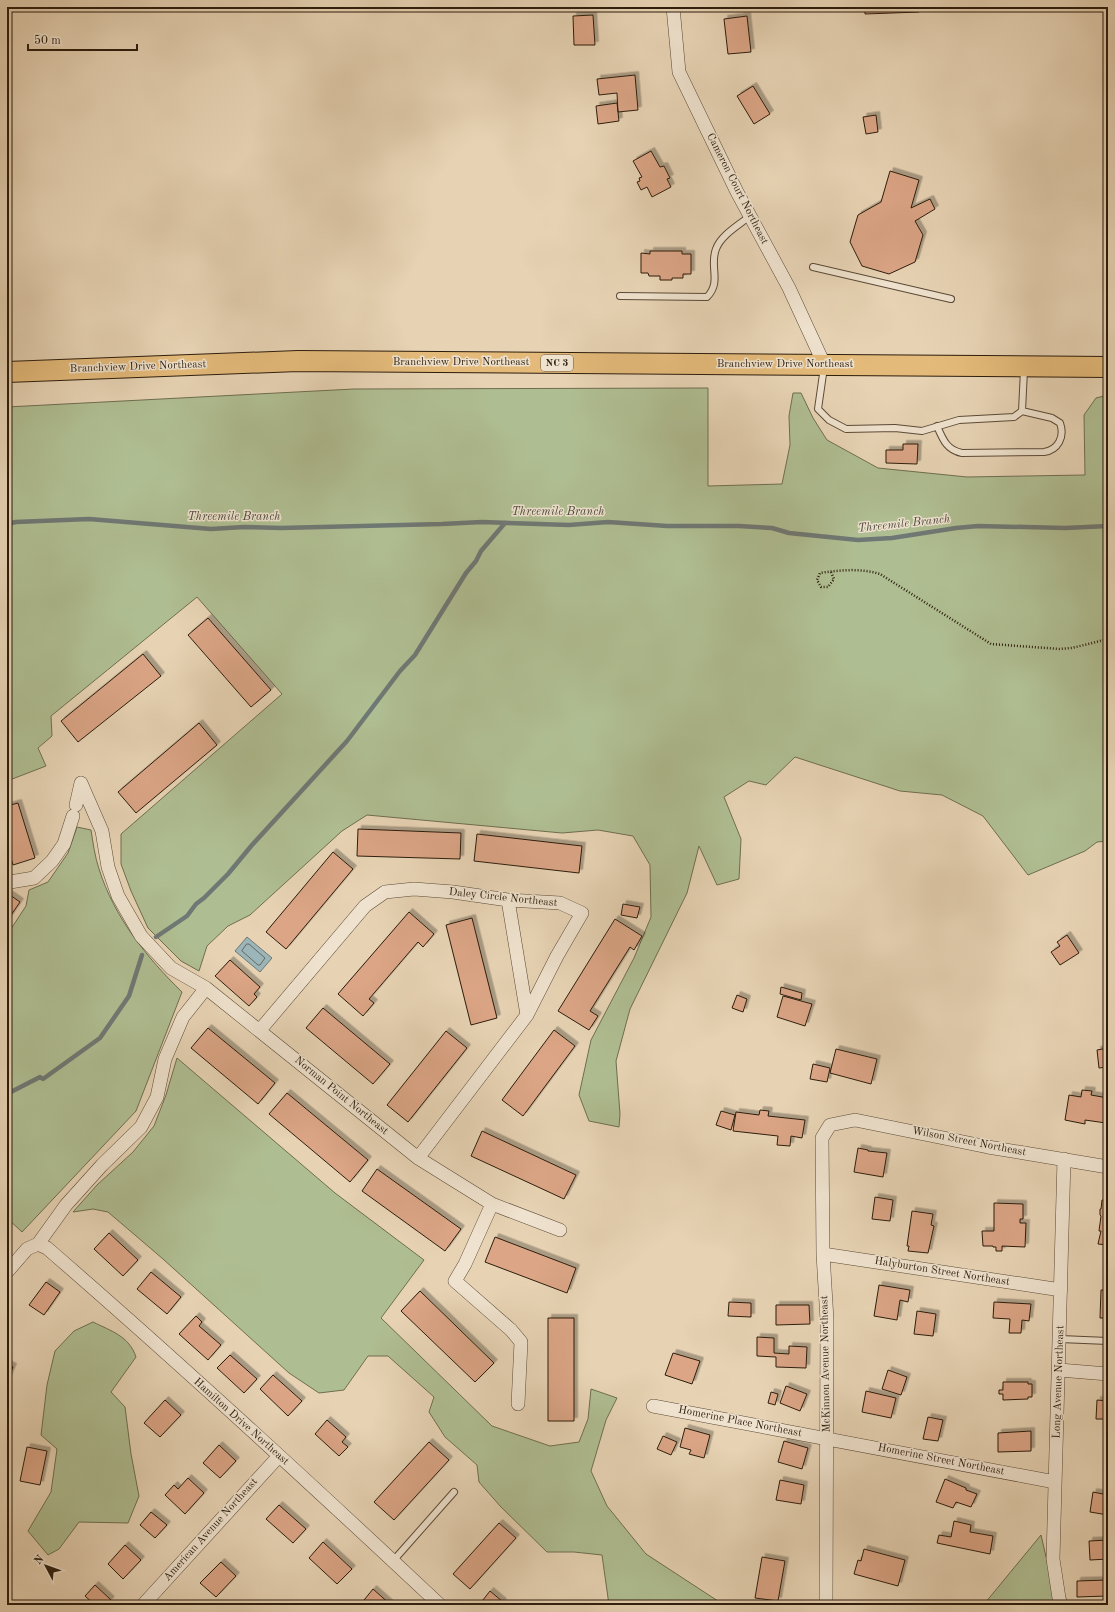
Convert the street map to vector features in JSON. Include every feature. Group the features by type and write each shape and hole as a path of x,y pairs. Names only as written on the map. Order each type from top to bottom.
{"main road":[{"name":"Branchview Drive Northeast","path":"7,372 298,361 1108,367"}],"street":[{"name":"Cameron Court Northeast","path":"673,7 679,72 750,216 789,288 824,364"},
{"name":"Norman Point Northeast","path":"10,882 34,878 52,861 64,844 81,783 102,831 108,867 118,896 141,936 171,968 206,988 418,1158 492,1204 560,1230"},
{"name":"Daley Circle Northeast","path":"260,1030 365,906 385,892 414,889 453,892 508,900 560,903 582,912 557,956 527,1015 418,1158"},
{"path":"508,900 527,1015"},
{"path":"7,1272 27,1249 38,1244 102,1165 141,1127 157,1097 165,1059 183,1017 206,988"},
{"name":"Wilson Street Northeast","path":"830,1125 855,1120 988,1147 1108,1167"},
{"name":"McKinnon Avenue Northeast","path":"826,1605 827,1320 823,1254 822,1138 830,1125"},
{"name":"Long Avenue Northeast","path":"1061,1605 1054,1559 1064,1159"},
{"path":"492,1204 465,1264 455,1281 511,1330 521,1342 518,1404"},
{"name":"Hamilton Drive Northeast","path":"38,1244 47,1248 102,1296 279,1456 440,1605"},
{"name":"Halyburton Street Northeast","path":"823,1254 1061,1290"},
{"path":"1059,1370 1108,1374"},
{"name":"Homerine Place Northeast","path":"653,1406 827,1438"},
{"name":"Homerine Street Northeast","path":"827,1438 1055,1482"},
{"name":"American Avenue Northeast","path":"143,1605 279,1456"}],"lane":[{"path":"620,296 707,297 713,292 715,283 714,256 716,248 720,241 750,216"},
{"path":"813,266 951,299"},
{"path":"824,364 818,408 829,420 846,430 895,428 922,431 959,420 1014,417 1022,411"},
{"path":"1022,411 1024,366"},
{"path":"937,426 943,442 948,448 956,452 1044,452 1055,448 1062,433 1060,423 1052,418 1022,411"},
{"path":"1060,1338 1108,1341"},
{"path":"392,1561 454,1492"}],"path":[{"path":"831,572 834,579 828,587 821,587 817,580 820,574 831,572 868,570 880,574 991,644 1060,649 1072,648 1108,639"}],"green space":[{"path":"708,388 708,486 782,484 790,445 789,416 793,393 801,393 813,418 827,440 878,468 967,477 1085,475 1084,415 1096,398 1108,395 1108,841 1097,842 1085,851 1028,875 983,816 942,795 900,791 795,757 766,785 749,781 724,797 741,839 739,879 717,885 699,846 687,893 630,1009 616,1061 620,1114 619,1127 589,1121 579,1095 591,1040 634,958 651,917 650,865 633,836 598,830 562,833 367,815 342,831 250,915 228,926 207,946 199,971 181,961 148,928 131,891 121,864 121,834 282,694 197,597 51,716 52,736 38,748 46,766 7,781 7,407 354,389"},
{"path":"77,827 91,830 95,855 105,887 113,904 133,936 156,965 182,992 136,1111 22,1232 7,1218 7,935 26,906 29,890 48,882 68,853"},
{"path":"177,1058 335,1193 424,1260 381,1318 492,1426 550,1446 579,1442 588,1419 591,1389 617,1398 606,1420 591,1471 607,1506 646,1554 724,1605 609,1605 602,1555 574,1552 547,1552 501,1507 479,1482 477,1465 445,1437 429,1412 434,1397 388,1356 368,1356 344,1390 319,1393 289,1373 163,1259 108,1212 93,1209 73,1212 97,1185 133,1152 154,1126 166,1095"},
{"path":"93,1322 113,1331 124,1339 133,1350 136,1357 111,1392 125,1407 131,1454 139,1496 128,1523 79,1522 59,1549 48,1555 28,1531 51,1492 57,1449 41,1435 47,1385 55,1351 74,1331"},
{"path":"1041,1535 1057,1605 984,1605 985,1603"}],"water":[{"path":"247,937 272,958 260,972 235,951"}],"building":[{"path":"865,7 919,7 919,12 865,14"},
{"path":"593,15 595,45 574,45 573,16"},
{"path":"747,16 751,52 728,54 724,19"},
{"path":"635,75 638,110 618,112 617,93 599,95 597,79"},
{"path":"753,86 770,114 754,124 737,96"},
{"path":"617,103 619,121 598,124 596,106"},
{"path":"876,115 878,132 866,134 863,117"},
{"path":"651,151 660,167 664,166 670,178 667,179 671,187 652,197 647,187 641,190 637,182 640,181 639,178 642,177 633,161"},
{"path":"890,171 919,180 911,208 930,199 935,209 915,221 923,235 915,262 889,274 862,266 850,242 858,215 881,202"},
{"path":"650,251 682,251 682,254 691,254 691,274 683,274 683,278 660,280 660,276 649,276 648,273 641,273 641,253 650,254"},
{"path":"903,444 918,444 917,464 886,463 886,450 903,450"},
{"path":"208,618 271,690 251,707 188,635"},
{"path":"143,654 161,676 78,742 61,721"},
{"path":"199,723 217,745 136,813 118,792"},
{"path":"18,803 35,858 13,865 7,845 7,806"},
{"path":"358,829 461,833 460,859 357,856"},
{"path":"477,834 582,846 579,873 474,861"},
{"path":"333,852 353,869 286,949 266,932"},
{"path":"7,893 20,902 7,921"},
{"path":"623,904 640,907 637,918 621,915"},
{"path":"409,912 434,934 423,947 418,942 369,999 374,1003 363,1016 338,994"},
{"path":"472,918 497,1018 471,1025 446,925"},
{"path":"615,919 642,936 634,950 630,947 590,1011 598,1016 589,1030 558,1011"},
{"path":"1067,935 1079,953 1060,965 1051,952 1060,946 1057,942"},
{"path":"230,960 260,987 254,994 257,997 249,1006 215,976"},
{"path":"781,987 802,993 801,1000 780,994"},
{"path":"737,995 747,999 743,1012 732,1008"},
{"path":"783,996 812,1004 805,1026 777,1017"},
{"path":"323,1008 390,1064 373,1084 306,1028"},
{"path":"208,1028 275,1083 258,1104 191,1048"},
{"path":"554,1030 575,1046 523,1116 502,1100"},
{"path":"446,1031 467,1048 408,1122 387,1105"},
{"path":"1108,1048 1108,1067 1099,1068 1097,1050"},
{"path":"836,1049 877,1059 871,1084 830,1073"},
{"path":"813,1064 830,1068 827,1082 810,1079"},
{"path":"1082,1090 1092,1091 1091,1095 1108,1098 1106,1123 1085,1120 1085,1124 1065,1120 1069,1095 1081,1097"},
{"path":"287,1093 368,1160 350,1182 269,1114"},
{"path":"760,1110 769,1111 768,1116 805,1120 802,1138 791,1136 790,1146 777,1145 778,1136 733,1131 736,1112 759,1115"},
{"path":"721,1111 735,1115 731,1130 716,1125"},
{"path":"482,1131 576,1175 564,1199 471,1156"},
{"path":"858,1148 868,1151 887,1153 883,1177 854,1172"},
{"path":"377,1169 461,1229 445,1251 362,1191"},
{"path":"1105,1196 1108,1196 1108,1245 1098,1244 1101,1231 1099,1231 1101,1216 1100,1209 1102,1200 1104,1200"},
{"path":"875,1197 893,1200 890,1221 872,1219"},
{"path":"994,1203 1023,1204 1023,1219 1020,1219 1020,1223 1026,1223 1025,1247 1002,1246 1002,1251 996,1251 996,1247 983,1246 982,1231 994,1231"},
{"path":"912,1211 933,1214 931,1225 934,1226 928,1253 908,1251 909,1246 907,1246"},
{"path":"109,1233 138,1260 123,1276 94,1249"},
{"path":"495,1237 576,1268 567,1293 485,1262"},
{"path":"151,1272 181,1297 167,1314 137,1289"},
{"path":"46,1282 60,1292 44,1315 29,1305"},
{"path":"879,1285 910,1290 908,1302 900,1300 897,1320 874,1316"},
{"path":"1101,1290 1108,1290 1108,1318 1100,1318"},
{"path":"420,1291 494,1363 475,1382 401,1311"},
{"path":"729,1302 751,1303 751,1317 728,1316"},
{"path":"994,1302 1031,1304 1029,1321 1022,1320 1021,1333 1009,1333 1010,1319 993,1318"},
{"path":"776,1305 809,1305 810,1324 776,1325"},
{"path":"917,1311 936,1314 933,1336 914,1334"},
{"path":"196,1316 202,1322 199,1326 221,1345 208,1360 179,1334"},
{"path":"548,1318 574,1318 574,1421 548,1421"},
{"path":"757,1337 774,1338 774,1353 789,1354 789,1346 807,1347 806,1368 776,1367 776,1357 757,1356"},
{"path":"673,1353 700,1361 692,1384 665,1375"},
{"path":"230,1355 257,1379 244,1393 217,1368"},
{"path":"7,1364 13,1367 7,1381"},
{"path":"888,1370 907,1377 901,1395 882,1389"},
{"path":"273,1375 302,1401 288,1416 260,1389"},
{"path":"1003,1382 1028,1382 1028,1384 1032,1384 1032,1397 1028,1397 1028,1399 1003,1400 1003,1394 999,1394 999,1390 1003,1390"},
{"path":"786,1386 807,1394 800,1411 780,1403"},
{"path":"866,1391 896,1398 891,1418 862,1412"},
{"path":"771,1392 778,1394 775,1405 768,1403"},
{"path":"165,1400 181,1415 160,1437 144,1423"},
{"path":"1097,1400 1108,1401 1108,1419 1096,1419"},
{"path":"928,1417 943,1420 938,1441 923,1439"},
{"path":"327,1420 346,1437 342,1442 348,1447 339,1456 315,1434"},
{"path":"685,1428 710,1435 704,1458 689,1454 691,1450 680,1447"},
{"path":"1031,1431 1031,1451 998,1452 998,1433"},
{"path":"663,1436 677,1442 671,1455 657,1449"},
{"path":"784,1441 808,1448 802,1469 778,1462"},
{"path":"429,1442 449,1460 394,1520 374,1502"},
{"path":"219,1445 236,1461 220,1478 203,1463"},
{"path":"27,1447 47,1451 40,1485 20,1481"},
{"path":"188,1478 204,1493 185,1514 165,1495 174,1485 178,1489"},
{"path":"945,1479 977,1494 971,1507 956,1502 953,1508 936,1502"},
{"path":"780,1480 804,1485 801,1504 776,1500"},
{"path":"1093,1492 1108,1495 1108,1515 1090,1512"},
{"path":"279,1505 306,1529 293,1543 266,1519"},
{"path":"151,1512 167,1525 155,1538 140,1525"},
{"path":"954,1521 971,1525 970,1532 993,1536 990,1554 937,1543 939,1535 951,1537"},
{"path":"499,1523 516,1538 470,1589 453,1574"},
{"path":"1108,1540 1108,1559 1090,1560 1089,1541"},
{"path":"323,1542 352,1569 337,1584 309,1558"},
{"path":"125,1545 141,1560 123,1579 108,1564"},
{"path":"864,1549 905,1560 898,1586 854,1574 858,1560 861,1561"},
{"path":"762,1557 785,1561 778,1601 755,1598"},
{"path":"221,1562 236,1576 216,1597 200,1583"},
{"path":"1107,1580 1107,1596 1077,1597 1077,1581"},
{"path":"95,1585 111,1600 106,1605 95,1605 85,1596"},
{"path":"373,1589 391,1605 360,1605"},
{"path":"490,1591 503,1602 500,1605 479,1605"}],"waterway":[{"name":"Threemile Branch","path":"7,524 16,522 89,519 211,529 482,522 569,525 608,522 667,526 739,526 772,528 789,533 858,540 892,538 978,526 1065,528 1108,526"},
{"path":"156,937 187,916 196,904 228,874 252,845 347,741 400,671 415,655 466,573 476,561 481,551 505,523"},
{"path":"7,1094 40,1077 43,1079 100,1038 129,996 142,955"}]}
